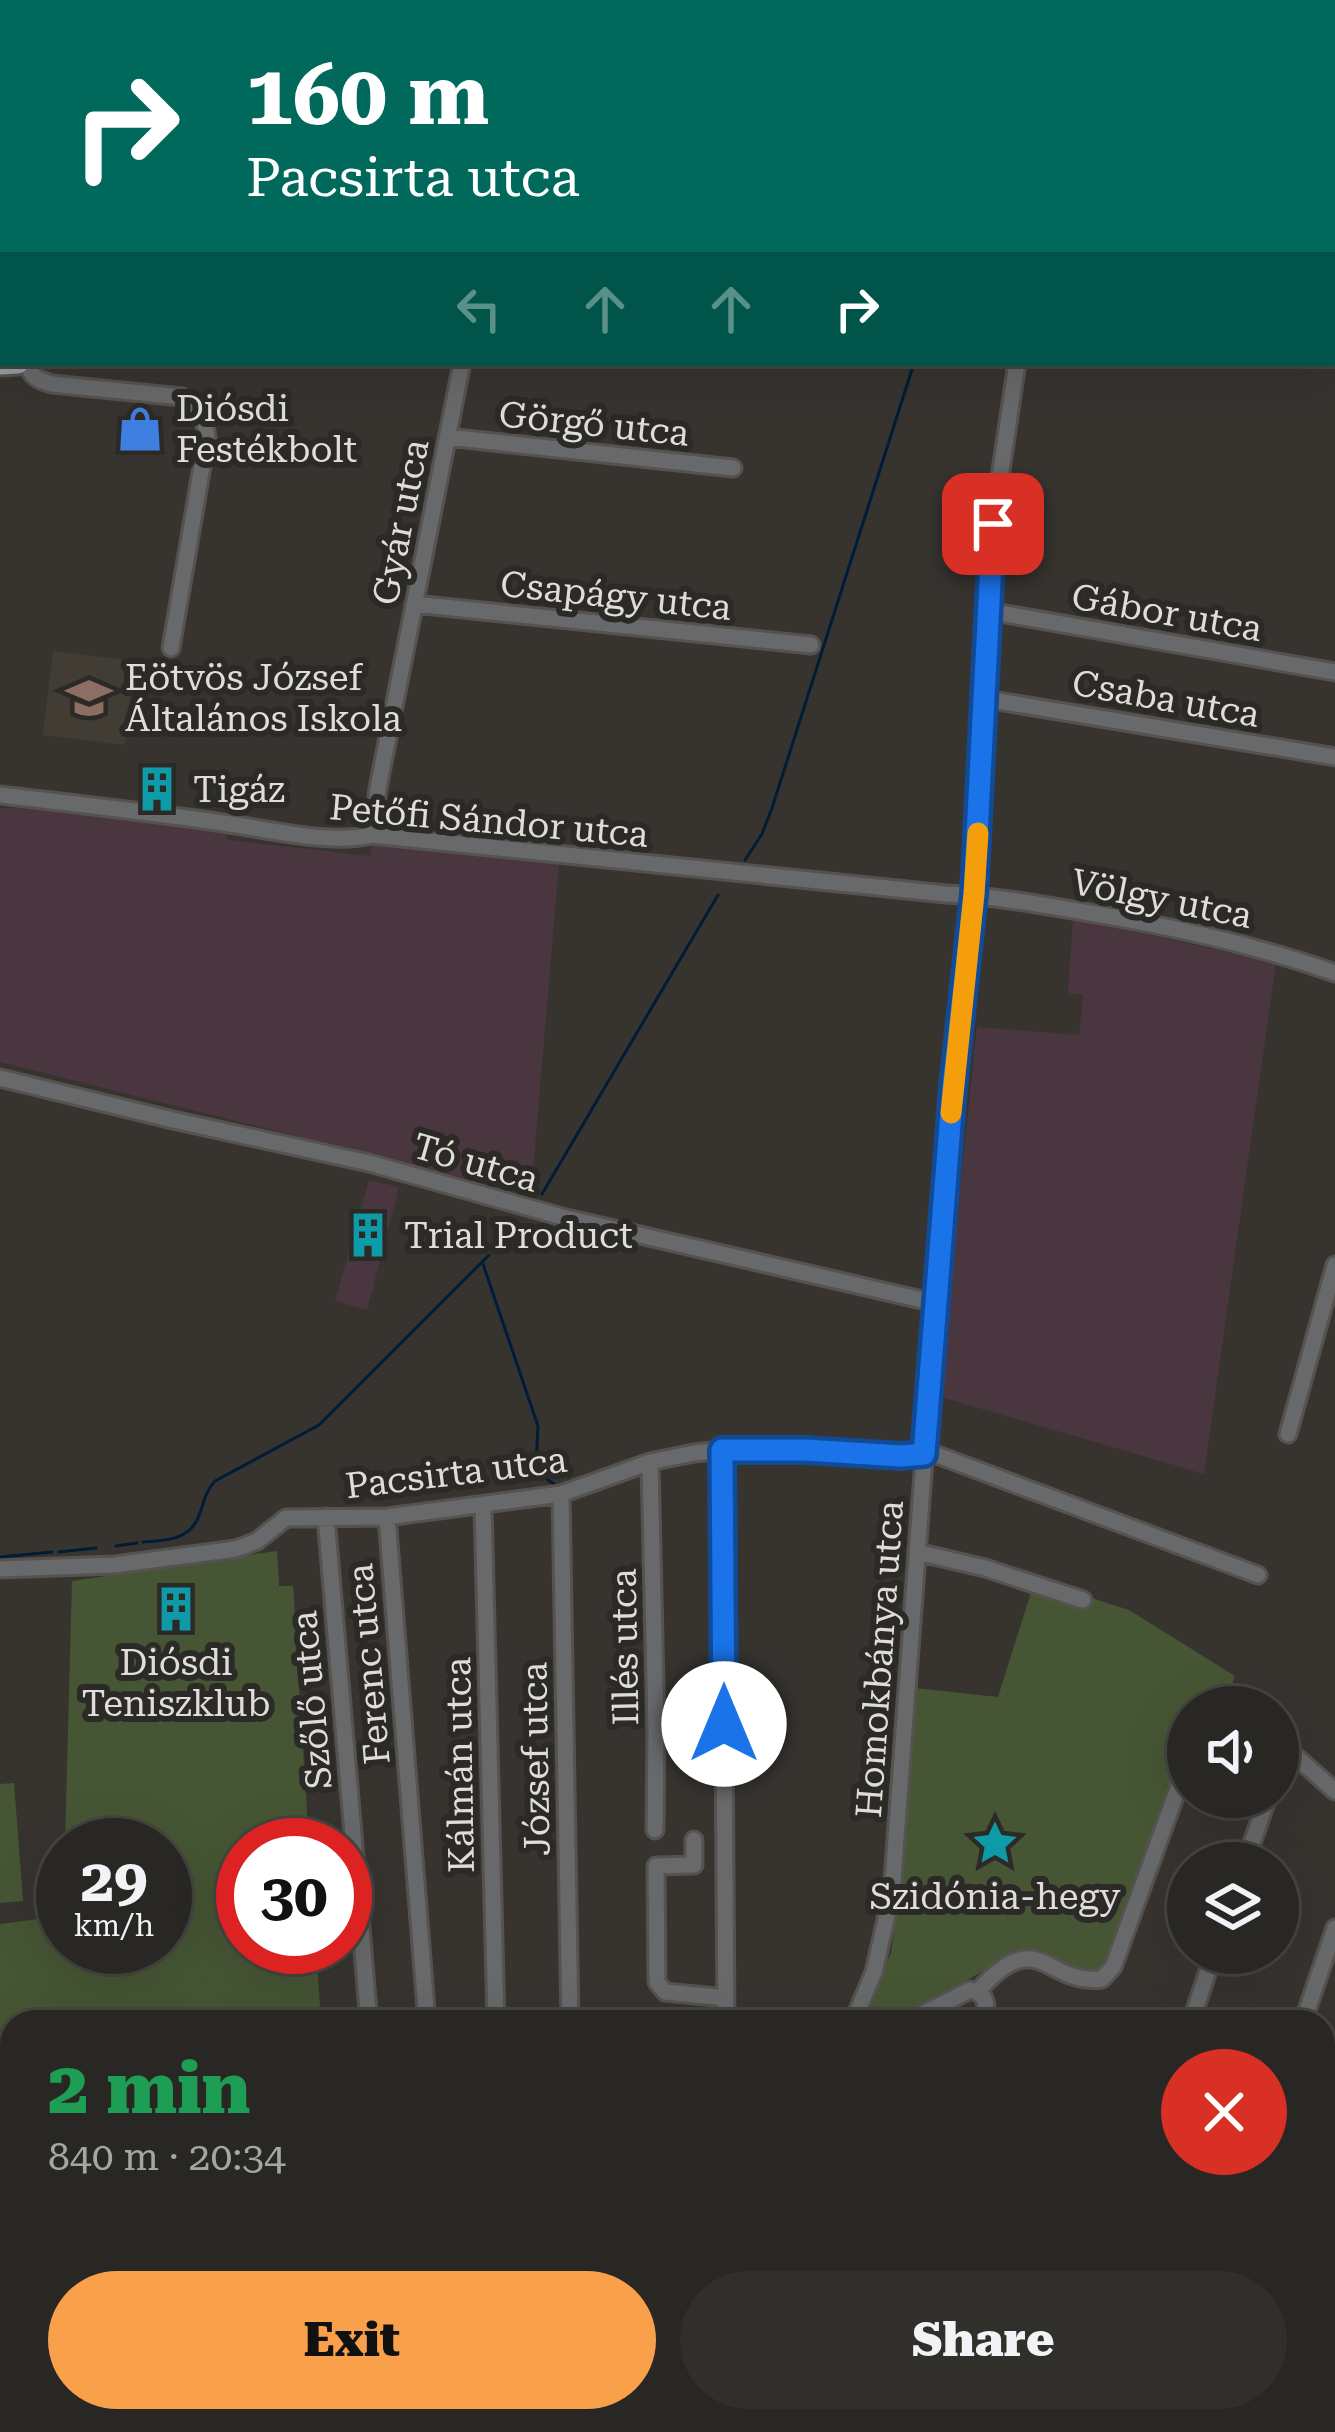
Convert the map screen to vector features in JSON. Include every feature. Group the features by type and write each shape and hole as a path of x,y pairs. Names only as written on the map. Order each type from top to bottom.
{"street":[{"path":"11,366 30,385 40,388 52,384 182,397 203,413 207,437 171,648"},
{"name":"Gyár utca","path":"372,835 461,366"},
{"name":"Homokbánya utca","path":"858,2010 874,1972 892,1893 935,1303 974,894 993,524 1017,366"},
{"name":"Görgő utca","path":"448,437 733,468"},
{"name":"Csapágy utca","path":"414,604 811,645"},
{"name":"Gábor utca","path":"989,611 1335,672"},
{"name":"Csaba utca","path":"986,699 1335,758"},
{"name":"Petőfi Sándor utca","path":"0,795 354,839 372,835 974,894"},
{"name":"Völgy utca","path":"974,894 1202,933 1335,974"},
{"name":"Tó utca","path":"0,1078 369,1163 566,1218 935,1303"},
{"path":"1288,1433 1335,1265"},
{"path":"722,1450 726,2010"},
{"name":"Pacsirta utca","path":"0,1569 115,1565 236,1549 257,1541 286,1518 387,1517 483,1506 561,1494 650,1462 722,1450 805,1450 901,1456 932,1453 1258,1575"},
{"name":"Illés utca","path":"650,1462 655,1831"},
{"name":"József utca","path":"561,1494 570,2010"},
{"name":"Kálmán utca","path":"483,1506 496,2010"},
{"name":"Szőlő utca","path":"326,1517 369,2010"},
{"name":"Ferenc utca","path":"387,1517 426,2010"},
{"path":"917,1552 986,1568 1083,1600"},
{"path":"1299,1760 1335,1791"},
{"path":"928,2010 960,1992 978,1991 1009,1963 1025,1958 1089,1981 1102,1979 1113,1967 1167,1818"},
{"path":"694,1840 694,1865 656,1866 657,1982 665,1992 726,1998"},
{"path":"1307,2010 1335,1928"},
{"path":"1195,2010 1207,1974"},
{"path":"978,1991 987,2010"}],"shaded area":[{"name":"Eötvös József Általános Iskola","path":"53,651 134,661 125,745 43,735"},
{"path":"0,808 224,830 227,840 370,856 372,844 559,864 531,1195 0,1062"},
{"path":"1073,918 1276,963 1204,1474 938,1396 977,1027 1079,1035 1083,995 1068,993"},
{"path":"369,1180 399,1187 367,1310 335,1301"}],"green space":[{"path":"277,1551 279,1586 293,1586 307,1818 216,1818 216,1974 318,1974 320,2010 0,2010 0,1924 36,1919 36,1974 192,1974 192,1818 66,1818 72,1581"},
{"path":"1035,1580 1129,1610 1235,1676 1231,1686 1167,1686 1167,1810 1113,1968 1087,1974 1037,1955 1006,1958 914,2010 865,2010 891,1953 902,1873 914,1688 998,1697"},
{"path":"14,1783 23,1901 0,1903 0,1784"}],"waterway":[{"path":"745,860 772,808 913,366"},
{"path":"542,1194 718,895"},
{"path":"143,1542 175,1538 188,1531 215,1481 319,1425 489,1255"},
{"path":"483,1264 538,1426 538,1473 555,1488"},
{"path":"116,1546 137,1543"},
{"path":"59,1552 96,1548"},
{"path":"0,1557 52,1552"}],"slow traffic":[{"path":"951,1113 978,833"}],"place":[{"name":"Diósdi Festékbolt","path":"140,429"},
{"name":"Eötvös József Általános Iskola","path":"89,698"},
{"name":"Tigáz","path":"157,789"},
{"name":"Trial Product","path":"368,1235"},
{"name":"Diósdi Teniszklub","path":"176,1609"},
{"name":"Szidónia-hegy","path":"995,1843"}],"route":[{"path":"724,1724 722,1450 924,1454 953,1087 974,894 993,524"}]}
